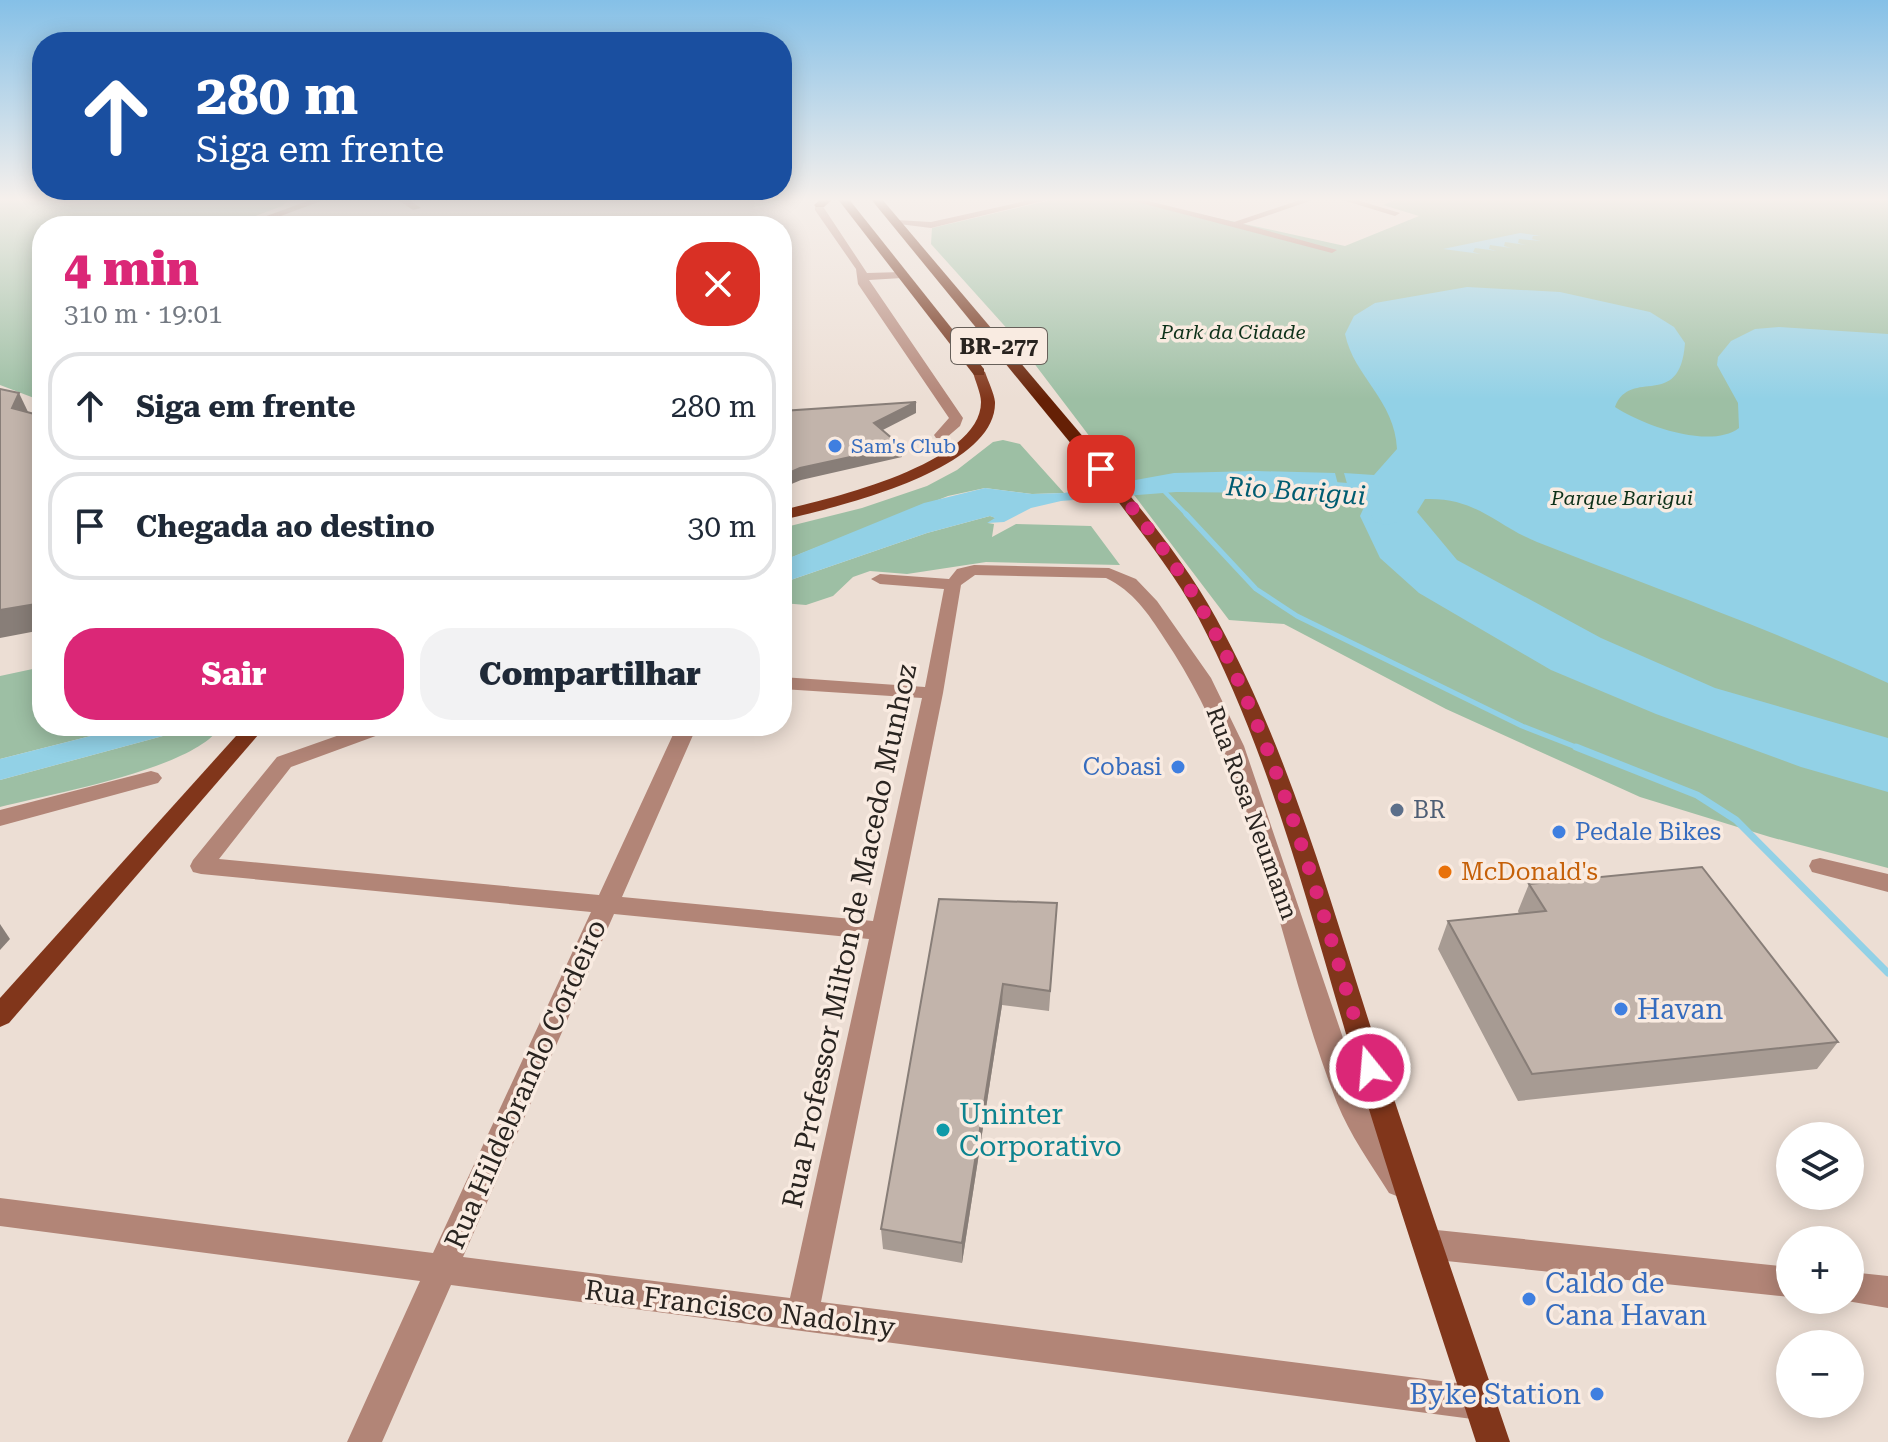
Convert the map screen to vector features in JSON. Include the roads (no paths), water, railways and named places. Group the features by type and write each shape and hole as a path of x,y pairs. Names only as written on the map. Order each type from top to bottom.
{"highway":[{"name":"BR-277","path":"894,265 979,372"},
{"name":"BR-277","path":"931,265 1101,469"}],"main road":[{"path":"792,512 879,490 918,474 958,449 982,421 989,398 979,372"},
{"path":"1101,469 1191,590 1228,658 1253,713 1290,814 1493,1442"},
{"path":"792,503 918,474"},
{"path":"0,1016 247,736"}],"street":[{"path":"855,265 864,284 956,418 955,423 941,435"},
{"path":"863,277 902,275"},
{"name":"Rua Rosa Neumann","path":"880,579 958,579 984,569 1109,573 1138,591 1180,646 1207,689 1234,746 1350,1100 1359,1121 1416,1210"},
{"name":"Rua Professor Milton de Macedo Munhoz","path":"802,1315 958,579"},
{"path":"792,684 933,693"},
{"path":"357,736 284,762 201,866 883,931"},
{"name":"Rua Hildebrando Cordeiro","path":"364,1442 683,736"},
{"path":"0,818 151,778"},
{"path":"1820,866 1888,883"},
{"name":"Rua Francisco Nadolny","path":"0,1212 1480,1403"},
{"path":"1427,1244 1776,1281"},
{"path":"1864,1289 1888,1292"}],"water":[{"path":"1467,287 1560,292 1650,312 1674,327 1685,343 1681,364 1674,376 1665,383 1632,389 1622,395 1615,407 1658,427 1694,436 1711,437 1739,428 1738,403 1717,365 1718,357 1731,341 1755,329 1779,327 1888,334 1888,683 1758,627 1537,542 1472,507 1458,502 1425,499 1417,512 1457,560 1601,638 1715,688 1888,738 1888,792 1801,767 1656,714 1551,670 1419,593 1380,558 1360,516 1365,505 1352,501 1344,473 1374,475 1397,449 1395,432 1382,402 1357,363 1345,334 1354,316 1375,303"},
{"path":"1174,473 1335,473 1342,500 1277,493 1176,492 1061,501 1031,508 1004,522 987,523 995,518 990,516 927,533 792,580 792,557 924,503 985,488 1032,494 1064,493"},
{"path":"91,736 163,736 0,780 0,759"}],"waterway":[{"name":"Rio Barigui","path":"1286,487 1374,492 1386,516"},
{"path":"1161,488 1188,516"},
{"path":"1186,514 1256,589 1297,616 1522,726 1581,749"},
{"path":"1576,747 1697,795 1736,820 1888,973"}],"place":[{"name":"Sam's Club","path":"835,446"},
{"name":"Cobasi","path":"1178,767"},
{"name":"BR","path":"1397,810"},
{"name":"Pedale Bikes","path":"1559,832"},
{"name":"McDonald's","path":"1445,872"},
{"name":"Havan","path":"1621,1009"},
{"name":"Uninter Corporativo","path":"943,1130"},
{"name":"Caldo de Cana Havan","path":"1529,1299"},
{"name":"Byke Station","path":"1597,1394"}],"park label":[{"name":"Park da Cidade","path":"1233,332"},
{"name":"Parque Barigui","path":"1622,498"}]}
